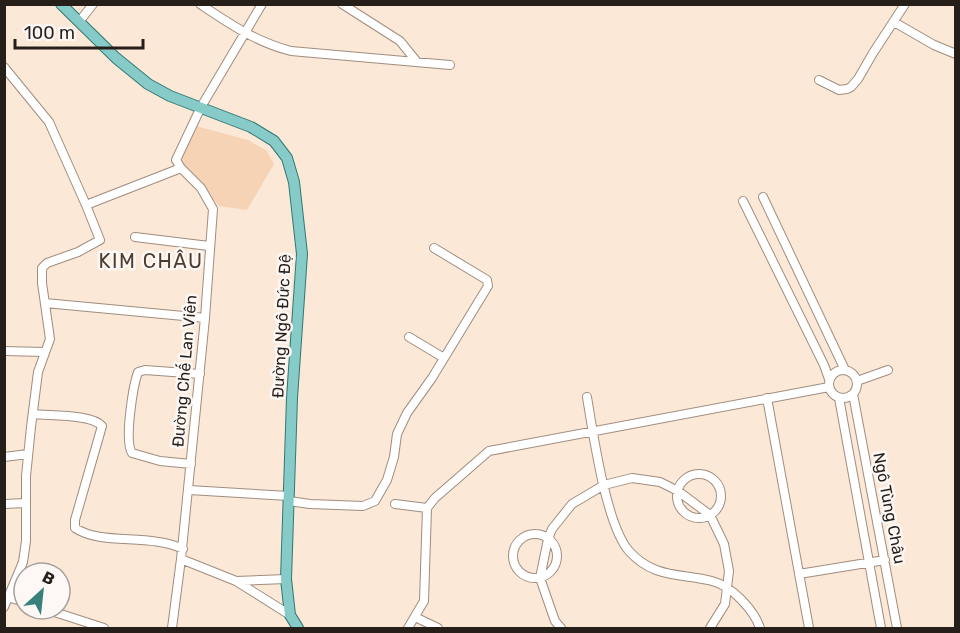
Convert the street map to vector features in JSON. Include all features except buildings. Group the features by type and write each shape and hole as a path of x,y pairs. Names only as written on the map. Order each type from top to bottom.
{"main road":[{"name":"Đường Ngô Đức Đệ","path":"61,4 116,58 148,84 170,96 251,127 274,141 287,158 294,182 302,254 292,398 286,579 290,615 298,628"}],"street":[{"path":"79,22 93,4"},
{"path":"200,4 245,34 269,46 291,51 450,64"},
{"path":"86,205 181,168 176,160 201,107 262,4"},
{"path":"342,4 400,41 417,62"},
{"path":"819,81 839,90 851,87 905,4"},
{"path":"894,22 934,45 956,54"},
{"path":"4,67 49,122 100,240 78,252 44,265 42,283 50,339 37,380 28,454 26,541 23,562 6,596 4,607"},
{"name":"Đường Chế Lan Viên","path":"172,624 189,490 213,209 201,188 181,168"},
{"path":"743,201 824,365 831,393 839,398 848,398 857,388 857,381 845,370 763,197"},
{"path":"135,237 209,246"},
{"path":"189,490 289,498 310,504 363,506 375,501 390,472 399,428 478,304 489,282 434,248"},
{"path":"45,303 205,318"},
{"path":"409,336 444,358"},
{"path":"4,351 44,352"},
{"path":"191,464 160,461 132,453 129,429 139,370 200,374"},
{"path":"408,628 424,601 427,508 435,498 489,451 767,398 829,383 835,372 845,370"},
{"path":"857,381 888,370"},
{"name":"Ngô Tùng Châu","path":"853,394 897,628"},
{"path":"587,397 616,532 628,551 658,572 714,582 727,589 743,602 760,628"},
{"path":"767,398 809,628"},
{"name":"Ngô Tùng Châu","path":"839,398 881,628"},
{"path":"33,414 87,418 102,426 75,520 75,528 93,535 157,540 183,549"},
{"path":"4,456 28,454"},
{"path":"700,474 714,479 721,492 721,500 719,507 711,515 701,518 688,515 679,504 678,490 686,478 700,474"},
{"path":"561,628 555,621 540,578 552,530 572,504 604,484 632,478 660,482 678,490 711,515 724,544 729,571 725,604 710,628"},
{"path":"4,504 26,503"},
{"path":"395,504 427,508"},
{"path":"537,534 554,545 557,560 551,572 540,578 531,578 518,570 513,557 514,550 523,538 529,535 537,534"},
{"path":"181,559 236,581 290,615"},
{"path":"800,574 885,560"},
{"path":"236,581 286,579"},
{"path":"415,617 438,628"},
{"path":"72,618 104,628"}],"shaded area":[{"path":"196,126 248,140 267,151 274,164 247,210 219,206 187,169 182,159"}],"district":[{"name":"KIM CHÂU","path":"151,261"}]}
